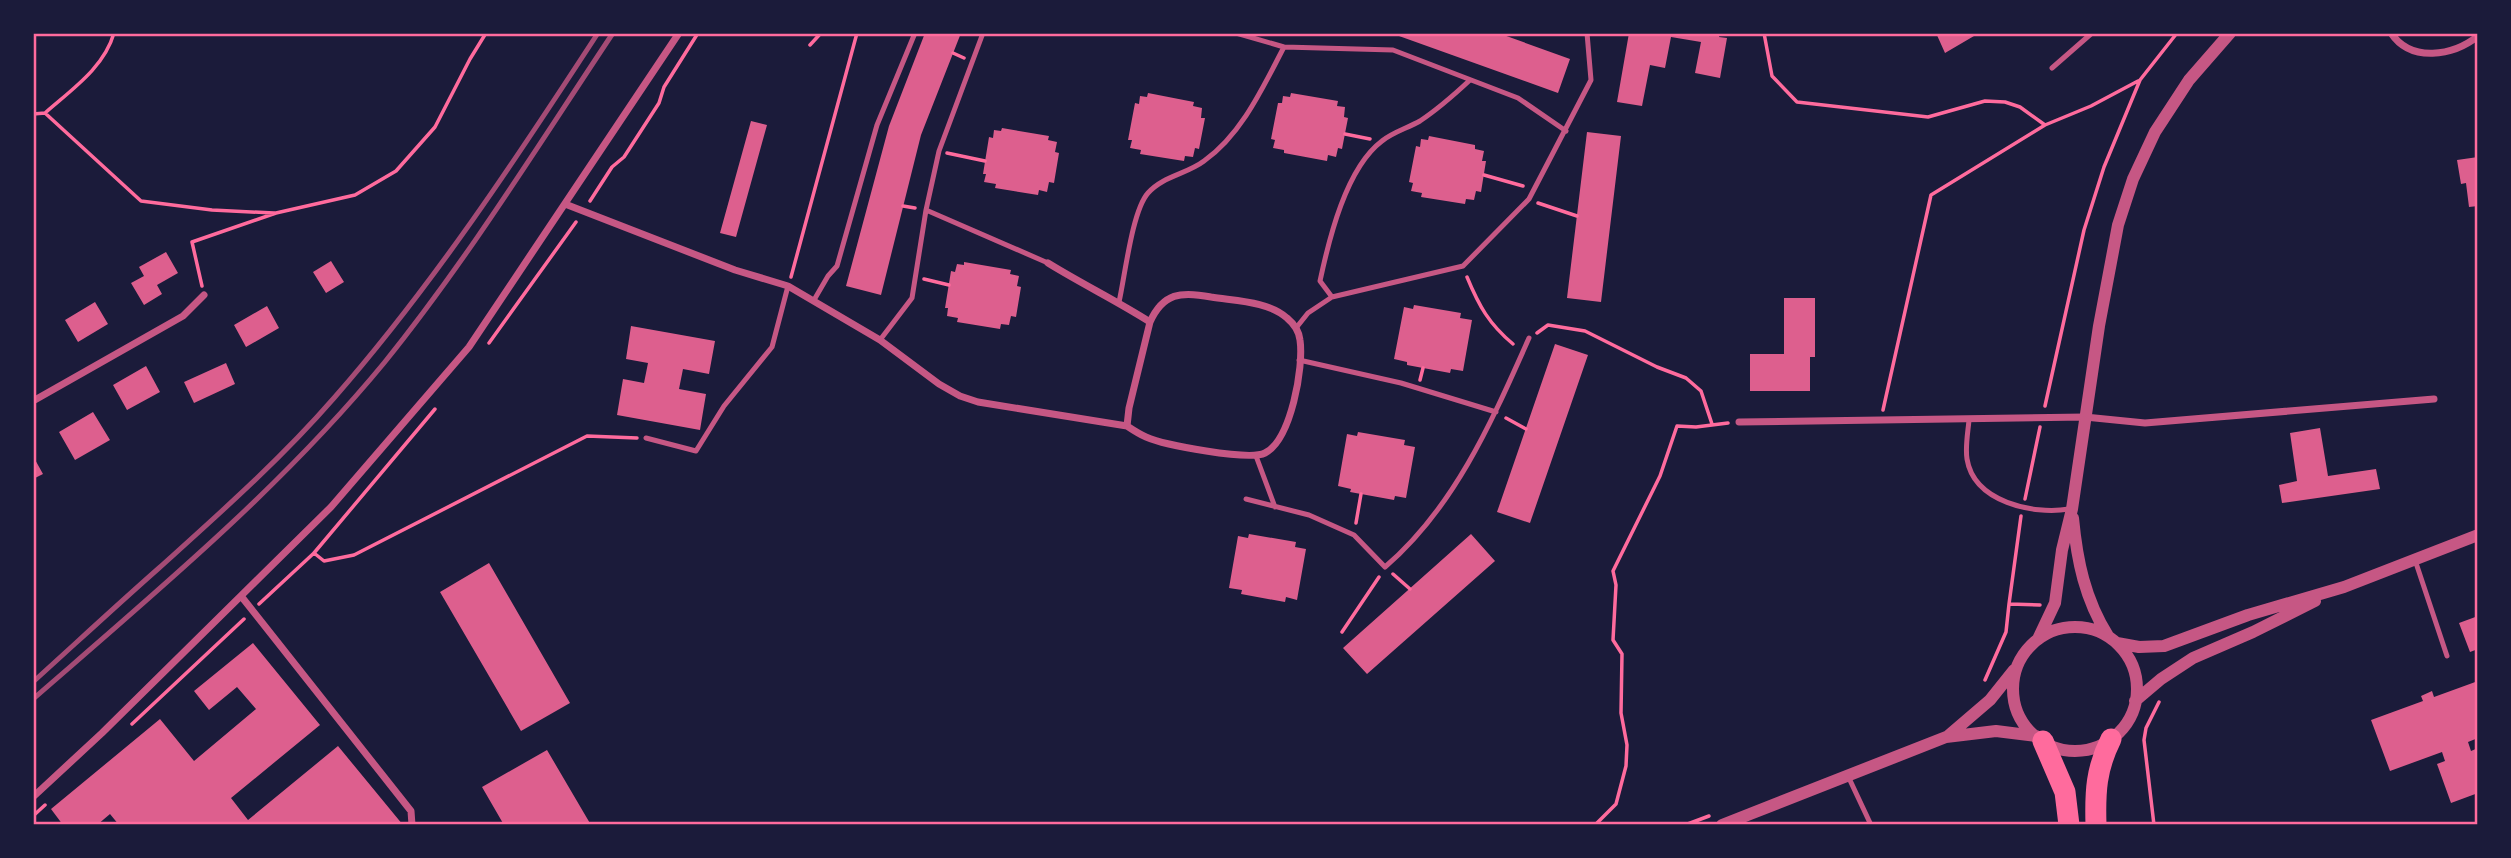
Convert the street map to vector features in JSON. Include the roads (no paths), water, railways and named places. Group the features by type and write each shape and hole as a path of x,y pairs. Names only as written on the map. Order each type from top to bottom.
{"highway":[{"path":"2039,739 2065,792 2069,825"},
{"path":"2096,825 2096,783 2101,760 2111,739"}],"street":[{"path":"33,797 102,733 331,507 469,347 679,33"},
{"path":"1947,737 1990,701 2038,639 2055,603 2118,225 2133,179 2154,132 2189,80 2230,33"},
{"path":"2391,33 2396,41 2415,52 2431,54 2450,51 2468,44 2478,36"},
{"path":"565,204 735,270 788,286 880,340 939,384 969,399 1128,426 1147,438 1188,449 1256,456 1267,452 1280,440 1287,425 1297,379 1300,341 1296,328 1286,317 1270,308 1198,294 1175,296 1164,301 1157,306 1150,322 1129,408 1128,426"},
{"path":"1048,263 1150,322"},
{"path":"33,401 183,316 204,295"},
{"path":"1739,422 2085,417 2146,423 2434,399"},
{"path":"1723,825 1947,737 1996,731 2039,739 2064,750 2089,749 2111,739 2129,720 2137,682 2130,660 2097,618 2081,575 2071,509"},
{"path":"2038,639 2057,630 2089,629 2113,640 2139,647 2164,646 2248,615 2344,587 2478,535"},
{"path":"2135,701 2161,679 2193,658 2344,587"},
{"path":"242,596 411,811 412,825"},
{"path":"2019,664 2014,685 2016,706 2024,722 2039,739"}],"lane":[{"path":"814,300 828,276 838,266 877,125 915,33"},
{"path":"880,340 912,298 926,210 939,151 983,33"},
{"path":"1236,33 1284,47 1394,50 1518,98 1566,131"},
{"path":"1296,328 1308,313 1332,296 1463,266 1530,199 1591,80 1587,33"},
{"path":"2052,68 2092,33"},
{"path":"1119,302 1139,210 1147,194 1159,183 1202,163 1218,150 1252,108 1284,47"},
{"path":"1332,296 1320,281 1329,234 1350,185 1364,162 1382,141 1420,121 1470,79"},
{"path":"926,210 1048,263"},
{"path":"646,438 696,451 724,406 772,347 788,286"},
{"path":"1246,499 1309,515 1354,535 1385,567 1409,547 1445,501 1482,443 1529,338"},
{"path":"1299,360 1401,383 1496,412"},
{"path":"1969,420 1966,458 1976,481 1993,496 2023,507 2049,512 2071,509"},
{"path":"1256,456 1275,507"},
{"path":"2415,560 2447,656"},
{"path":"1848,776 1871,825"}],"railway":[{"path":"33,682 249,486 334,398 439,266 505,174 598,33"},
{"path":"33,699 216,538 344,409 384,363 445,283 613,33"}]}
